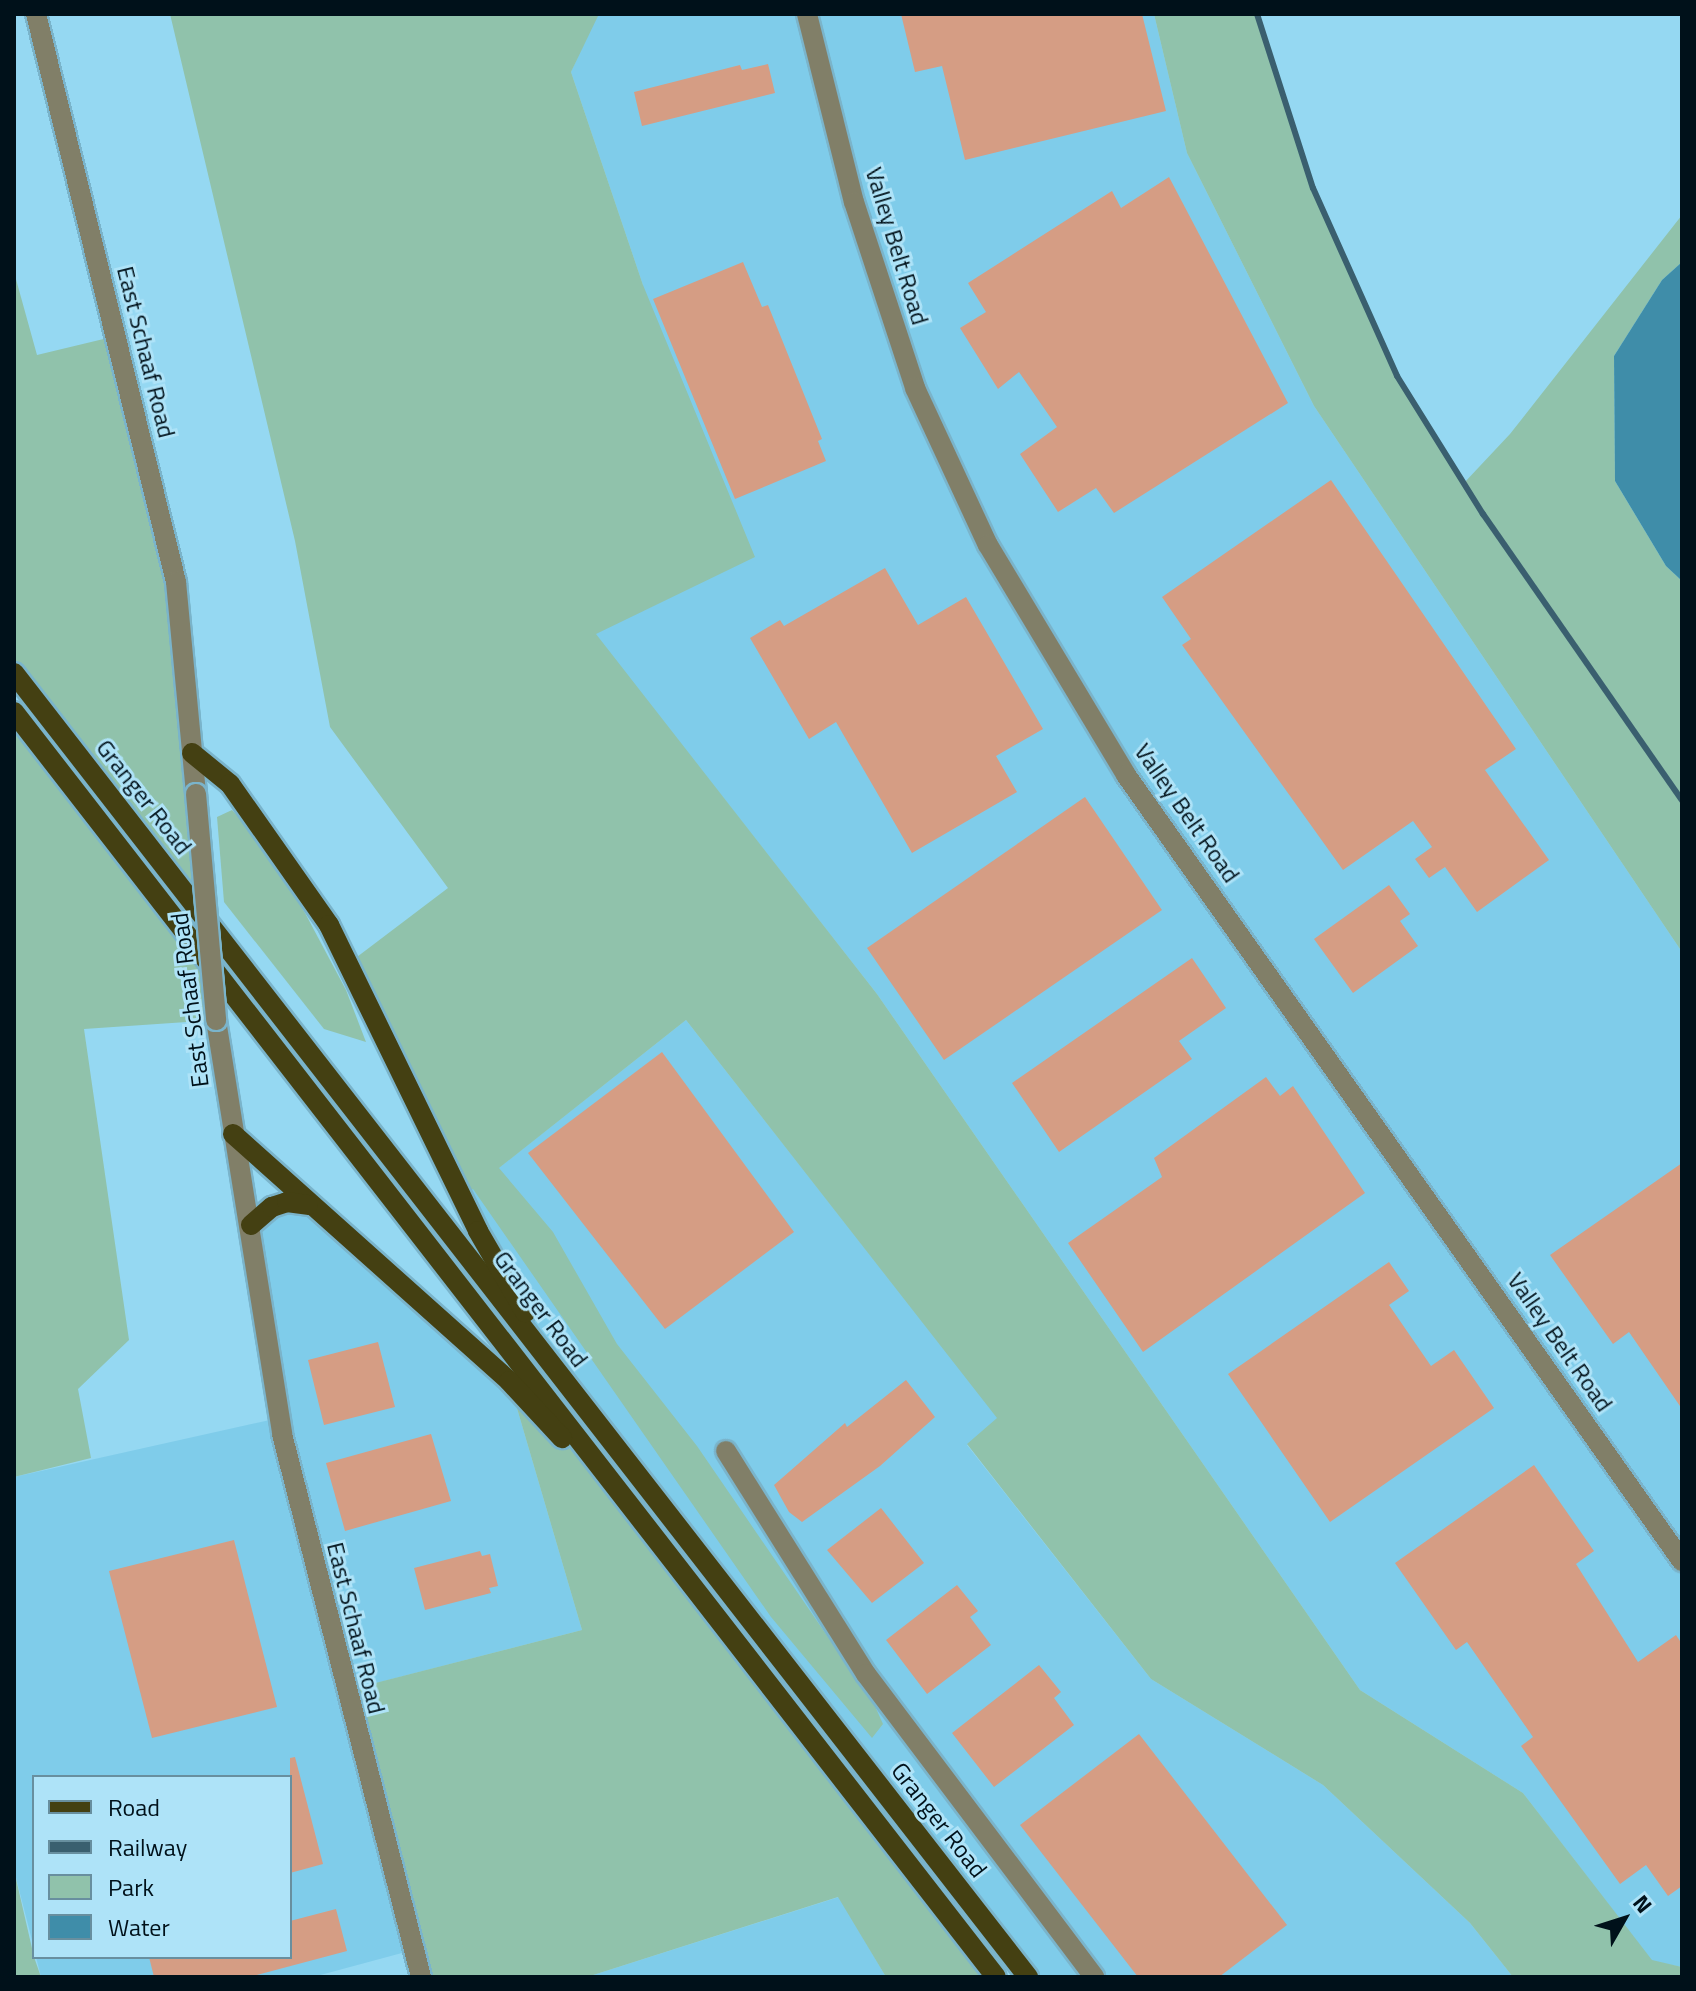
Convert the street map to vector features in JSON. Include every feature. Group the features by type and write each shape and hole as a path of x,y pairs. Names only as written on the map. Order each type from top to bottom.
{"main road":[{"name":"Granger Road","path":"14,673 1028,1977"},
{"name":"Granger Road","path":"14,712 996,1977"},
{"path":"192,753 230,784 329,925 478,1231 574,1395"},
{"path":"233,1134 308,1205 525,1397 688,1581"},
{"path":"251,1225 272,1207 287,1202 308,1205"}],"street":[{"name":"East Schaaf Road","path":"36,14 176,582 216,1020 285,1448 421,1977"},
{"name":"Valley Belt Road","path":"807,14 854,202 915,388 988,545 1126,775 1682,1561"},
{"name":"Granger Road","path":"726,1451 866,1674 1094,1977"}],"shaded area":[{"path":"597,14 1154,14 1187,153 1314,406 1682,952 1682,1967 1652,1961 1523,1793 1360,1690 877,994 595,634 643,285 571,72"},
{"path":"686,1020 998,1418 967,1445 1151,1679 1323,1785 1470,1923 1513,1977 1028,1977 574,1395 462,1197"},
{"path":"308,1205 509,1381 582,1630 345,1691 413,1950 313,1977 41,1977 36,1959 292,1959 292,1775 32,1775 32,1940 14,1870 14,1477 279,1418 251,1225 261,1216"},
{"path":"839,1897 886,1977 587,1977"}],"green space":[{"path":"170,14 599,14 571,72 643,285 755,557 596,634 877,994 1360,1690 1523,1793 1652,1960 1682,1967 1682,1977 1513,1977 1470,1923 1323,1785 1151,1679 967,1444 997,1418 686,1020 499,1168 553,1232 617,1344 697,1446 874,1704 883,1724 872,1738 771,1617 473,1189 462,1197 349,963 448,888 330,727 295,541"},
{"path":"1154,14 1257,14 1313,189 1397,376 1464,483 1510,434 1682,215 1682,262 1662,280 1614,356 1615,481 1666,566 1682,581 1682,952 1314,406 1187,153"},
{"path":"14,272 37,355 116,336 176,582 206,919 14,673"},
{"path":"14,713 210,961 216,1020 84,1029 129,1340 78,1389 91,1458 14,1477"},
{"path":"232,810 256,834 305,913 346,990 366,1042 324,1029 224,902 217,817"},
{"path":"509,1381 688,1581 996,1977 886,1977 838,1897 587,1977 421,1977 344,1691 582,1630"},
{"path":"14,1870 32,1959 35,1959 41,1977 14,1977"}],"water":[{"path":"1682,262 1682,581 1666,566 1615,481 1614,356 1662,280"}],"building":[{"path":"901,14 1142,14 1166,111 965,160 942,66 915,72"},
{"path":"768,64 775,93 642,126 634,92 740,65 742,70"},
{"path":"1169,177 1288,403 1114,513 1096,488 1058,512 1020,454 1057,427 1019,372 998,389 960,328 986,312 968,283 1112,191 1121,208"},
{"path":"743,262 762,307 768,305 822,439 818,441 826,461 735,499 653,299"},
{"path":"1331,480 1516,749 1485,770 1549,860 1477,912 1445,867 1429,878 1415,859 1432,847 1413,821 1343,870 1182,645 1191,639 1162,597"},
{"path":"885,568 918,625 966,597 1043,729 996,756 1017,792 912,853 836,722 809,739 750,638 780,620 784,626"},
{"path":"1085,797 1162,910 944,1060 867,948"},
{"path":"1389,885 1410,914 1400,921 1418,946 1353,993 1314,939"},
{"path":"1192,958 1226,1008 1179,1041 1192,1059 1059,1152 1012,1083"},
{"path":"662,1052 794,1232 665,1329 528,1153"},
{"path":"1266,1077 1280,1096 1293,1086 1365,1193 1143,1352 1068,1243 1162,1177 1154,1158"},
{"path":"1682,1163 1682,1409 1629,1332 1613,1344 1550,1255"},
{"path":"1389,1262 1409,1291 1389,1305 1431,1366 1454,1350 1494,1408 1330,1522 1228,1374"},
{"path":"378,1342 395,1407 324,1425 308,1360"},
{"path":"906,1380 935,1417 880,1466 802,1522 789,1512 774,1485 845,1423 847,1427"},
{"path":"431,1434 451,1501 345,1531 326,1463"},
{"path":"1534,1465 1594,1551 1576,1564 1638,1662 1676,1635 1682,1644 1682,1886 1668,1896 1646,1865 1620,1884 1521,1746 1533,1737 1467,1642 1456,1650 1395,1563"},
{"path":"881,1508 924,1563 872,1603 827,1550"},
{"path":"234,1540 277,1707 152,1738 109,1571"},
{"path":"480,1551 482,1556 490,1554 498,1586 489,1588 491,1593 425,1610 414,1568"},
{"path":"957,1585 978,1611 970,1617 991,1645 927,1694 886,1640"},
{"path":"1039,1665 1061,1692 1054,1698 1074,1725 994,1787 952,1733"},
{"path":"1139,1734 1287,1925 1219,1977 1138,1977 1020,1825"},
{"path":"295,1757 323,1864 292,1872 292,1775 290,1758"},
{"path":"336,1909 347,1951 249,1977 154,1977 150,1959 292,1959 292,1920"}],"railway":[{"path":"1257,14 1313,188 1397,376 1483,514 1682,800"}]}
